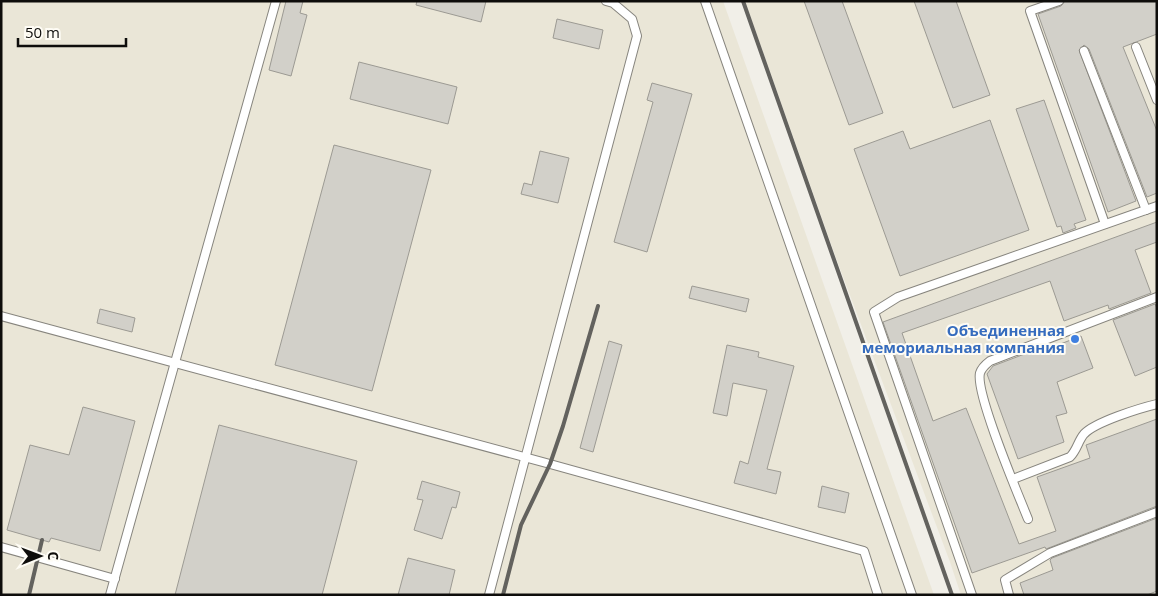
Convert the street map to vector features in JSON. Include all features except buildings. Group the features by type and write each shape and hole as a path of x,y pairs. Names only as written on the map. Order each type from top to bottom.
{"lane":[{"path":"110,595 276,1"},
{"path":"489,595 637,36 632,19 613,3 606,1"},
{"path":"705,1 912,595"},
{"path":"1059,1 1030,11 1105,224"},
{"path":"1136,47 1157,100"},
{"path":"1084,51 1146,210"},
{"path":"972,595 874,312 898,297 1157,206"},
{"path":"1028,519 988,414 980,386 980,374 984,366 990,361 1157,297"},
{"path":"1,316 864,551 878,595"},
{"path":"1013,479 1070,457 1085,433 1092,428 1114,418 1157,404"},
{"path":"1010,595 1005,580 1034,561 1050,553 1157,512"},
{"path":"1,547 115,579"}],"shaded area":[{"path":"1,1 723,1 934,595 1,595"},
{"path":"745,1 1157,1 1157,595 961,595 836,258"}],"railway":[{"path":"743,1 952,595"},
{"path":"503,595 521,525 550,464 598,306"},
{"path":"29,595 42,540"}],"place":[{"name":"Объединенная мемориальная компания","path":"1075,339"}]}
